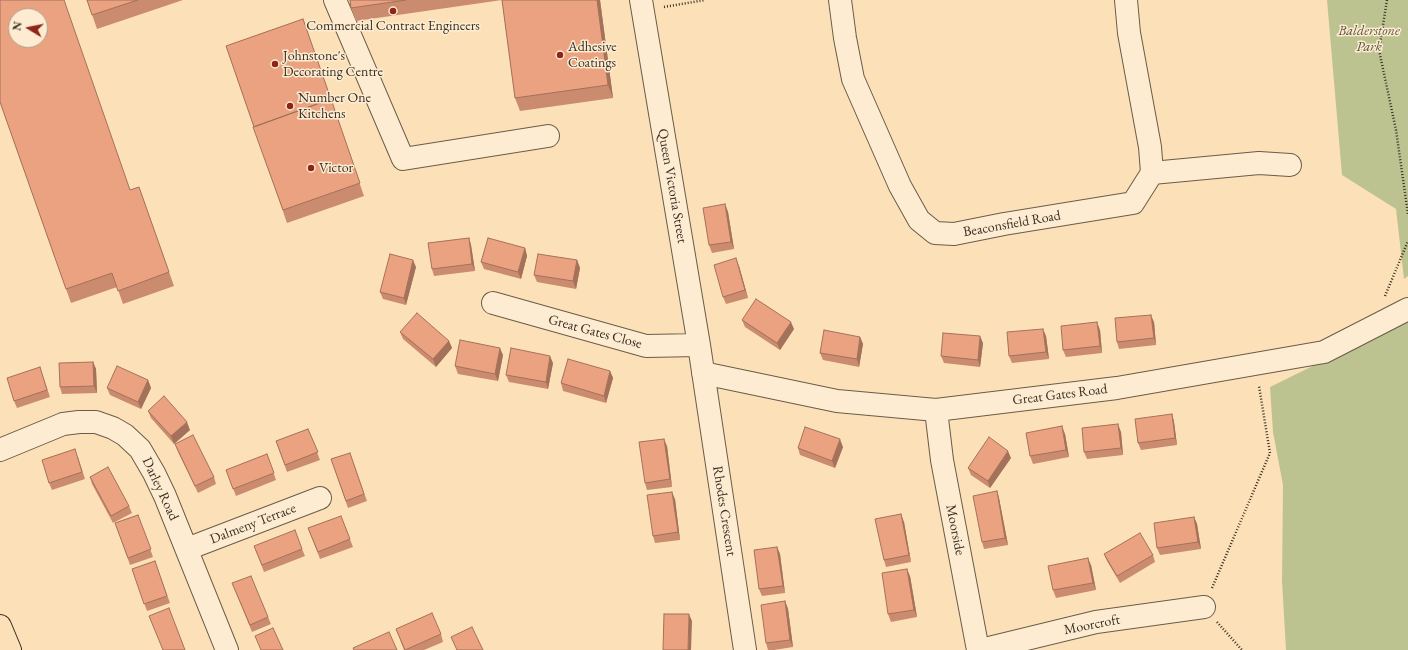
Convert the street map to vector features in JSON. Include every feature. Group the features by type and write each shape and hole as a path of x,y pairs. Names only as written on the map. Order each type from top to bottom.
{"highway":[{"path":"0,626 10,650"}],"street":[{"path":"335,0 403,159 548,136"},
{"name":"Beaconsfield Road","path":"840,0 853,80 900,186 919,220 935,233 954,234 1004,224 1133,203 1152,174"},
{"path":"1126,0 1129,33 1150,147 1152,174 1259,163 1290,165"},
{"name":"Queen Victoria Street","path":"642,7 703,372"},
{"name":"Great Gates Close","path":"493,303 646,346 699,345"},
{"name":"Great Gates Road","path":"703,372 838,401 936,410 1117,388 1324,352 1408,309"},
{"name":"Rhodes Crescent","path":"703,372 745,650"},
{"name":"Moorside","path":"936,410 942,460 978,650"},
{"name":"Darley Road","path":"0,450 63,424 96,422 113,428 125,435 140,449 160,484 227,650"},
{"name":"Dalmeny Terrace","path":"187,549 320,498"},
{"name":"Moorcroft","path":"981,650 1096,622 1204,607"}],"path":[{"path":"642,7 665,7 705,0"},
{"path":"1387,0 1379,50 1396,130 1408,214"},
{"path":"1380,323 1379,309 1408,241"},
{"path":"1242,650 1204,607 1270,453 1255,364"}],"green space":[{"name":"Balderstone Park","path":"1327,0 1408,0 1408,276 1404,279 1396,209 1342,175"},
{"path":"1408,319 1408,650 1286,650 1282,581 1283,485 1273,432 1270,387"}],"building":[{"path":"0,0 64,0 130,190 139,187 169,272 118,291 112,273 66,289 0,102"},
{"path":"87,0 138,0 92,15"},
{"path":"350,0 406,0 351,8"},
{"name":"Adhesive Coatings","path":"502,0 597,0 608,85 515,98"},
{"path":"303,19 331,99 254,127 226,46"},
{"name":"Victor","path":"331,99 360,183 283,210 253,127"},
{"path":"725,204 731,242 709,245 703,208"},
{"path":"469,238 472,264 432,269 428,243"},
{"path":"488,238 525,248 518,272 481,262"},
{"path":"390,254 413,260 404,298 380,292"},
{"path":"538,254 577,260 573,281 534,275"},
{"path":"736,258 745,290 723,297 714,265"},
{"path":"756,299 791,322 777,343 742,320"},
{"path":"417,313 449,341 433,359 400,332"},
{"path":"1151,315 1154,338 1117,342 1115,318"},
{"path":"1097,322 1100,346 1063,350 1061,326"},
{"path":"1043,329 1046,352 1009,356 1007,332"},
{"path":"824,330 860,337 857,359 820,353"},
{"path":"943,333 980,336 978,360 941,356"},
{"path":"460,340 500,348 495,374 455,366"},
{"path":"511,348 550,356 546,382 506,375"},
{"path":"568,359 610,371 604,396 561,383"},
{"path":"93,362 94,386 60,387 59,363"},
{"path":"117,366 148,380 138,402 107,388"},
{"path":"40,367 47,390 14,401 7,378"},
{"path":"164,396 187,422 171,436 148,411"},
{"path":"1172,414 1175,438 1138,443 1135,419"},
{"path":"1118,424 1121,448 1084,452 1082,428"},
{"path":"1062,426 1066,450 1030,456 1026,433"},
{"path":"805,427 840,439 832,461 798,448"},
{"path":"308,429 318,452 285,465 276,441"},
{"path":"193,435 214,477 195,486 175,444"},
{"path":"989,437 1008,451 988,481 968,468"},
{"path":"664,439 670,479 645,483 639,442"},
{"path":"75,449 82,472 49,483 42,460"},
{"path":"350,453 364,494 346,501 331,459"},
{"path":"267,454 274,473 233,489 226,470"},
{"path":"108,467 129,506 111,516 90,477"},
{"path":"997,491 1005,538 982,542 973,496"},
{"path":"672,492 678,532 653,536 647,495"},
{"path":"901,514 909,555 884,560 875,519"},
{"path":"138,515 151,549 128,558 115,523"},
{"path":"341,516 350,539 318,552 308,528"},
{"path":"1194,517 1198,542 1157,548 1154,523"},
{"path":"295,530 302,549 262,565 254,546"},
{"path":"1140,533 1153,555 1117,576 1104,554"},
{"path":"777,547 783,586 759,589 754,550"},
{"path":"1088,558 1093,583 1053,590 1048,566"},
{"path":"155,561 167,596 144,604 132,569"},
{"path":"907,569 914,610 888,614 882,573"},
{"path":"251,576 268,617 250,625 232,583"},
{"path":"785,601 790,640 766,643 761,605"},
{"path":"169,608 185,650 163,650 149,616"},
{"path":"432,613 441,634 405,650 396,629"},
{"path":"664,614 689,614 688,650 663,650"},
{"path":"472,627 483,650 457,650 451,637"},
{"path":"273,628 283,650 261,650 255,636"},
{"path":"389,632 397,650 354,650 353,648"}],"place":[{"name":"Commercial Contract Engineers","path":"393,11"},
{"name":"Adhesive Coatings","path":"560,55"},
{"name":"Johnstone's Decorating Centre","path":"275,64"},
{"name":"Number One Kitchens","path":"290,106"},
{"name":"Victor","path":"311,168"}]}
